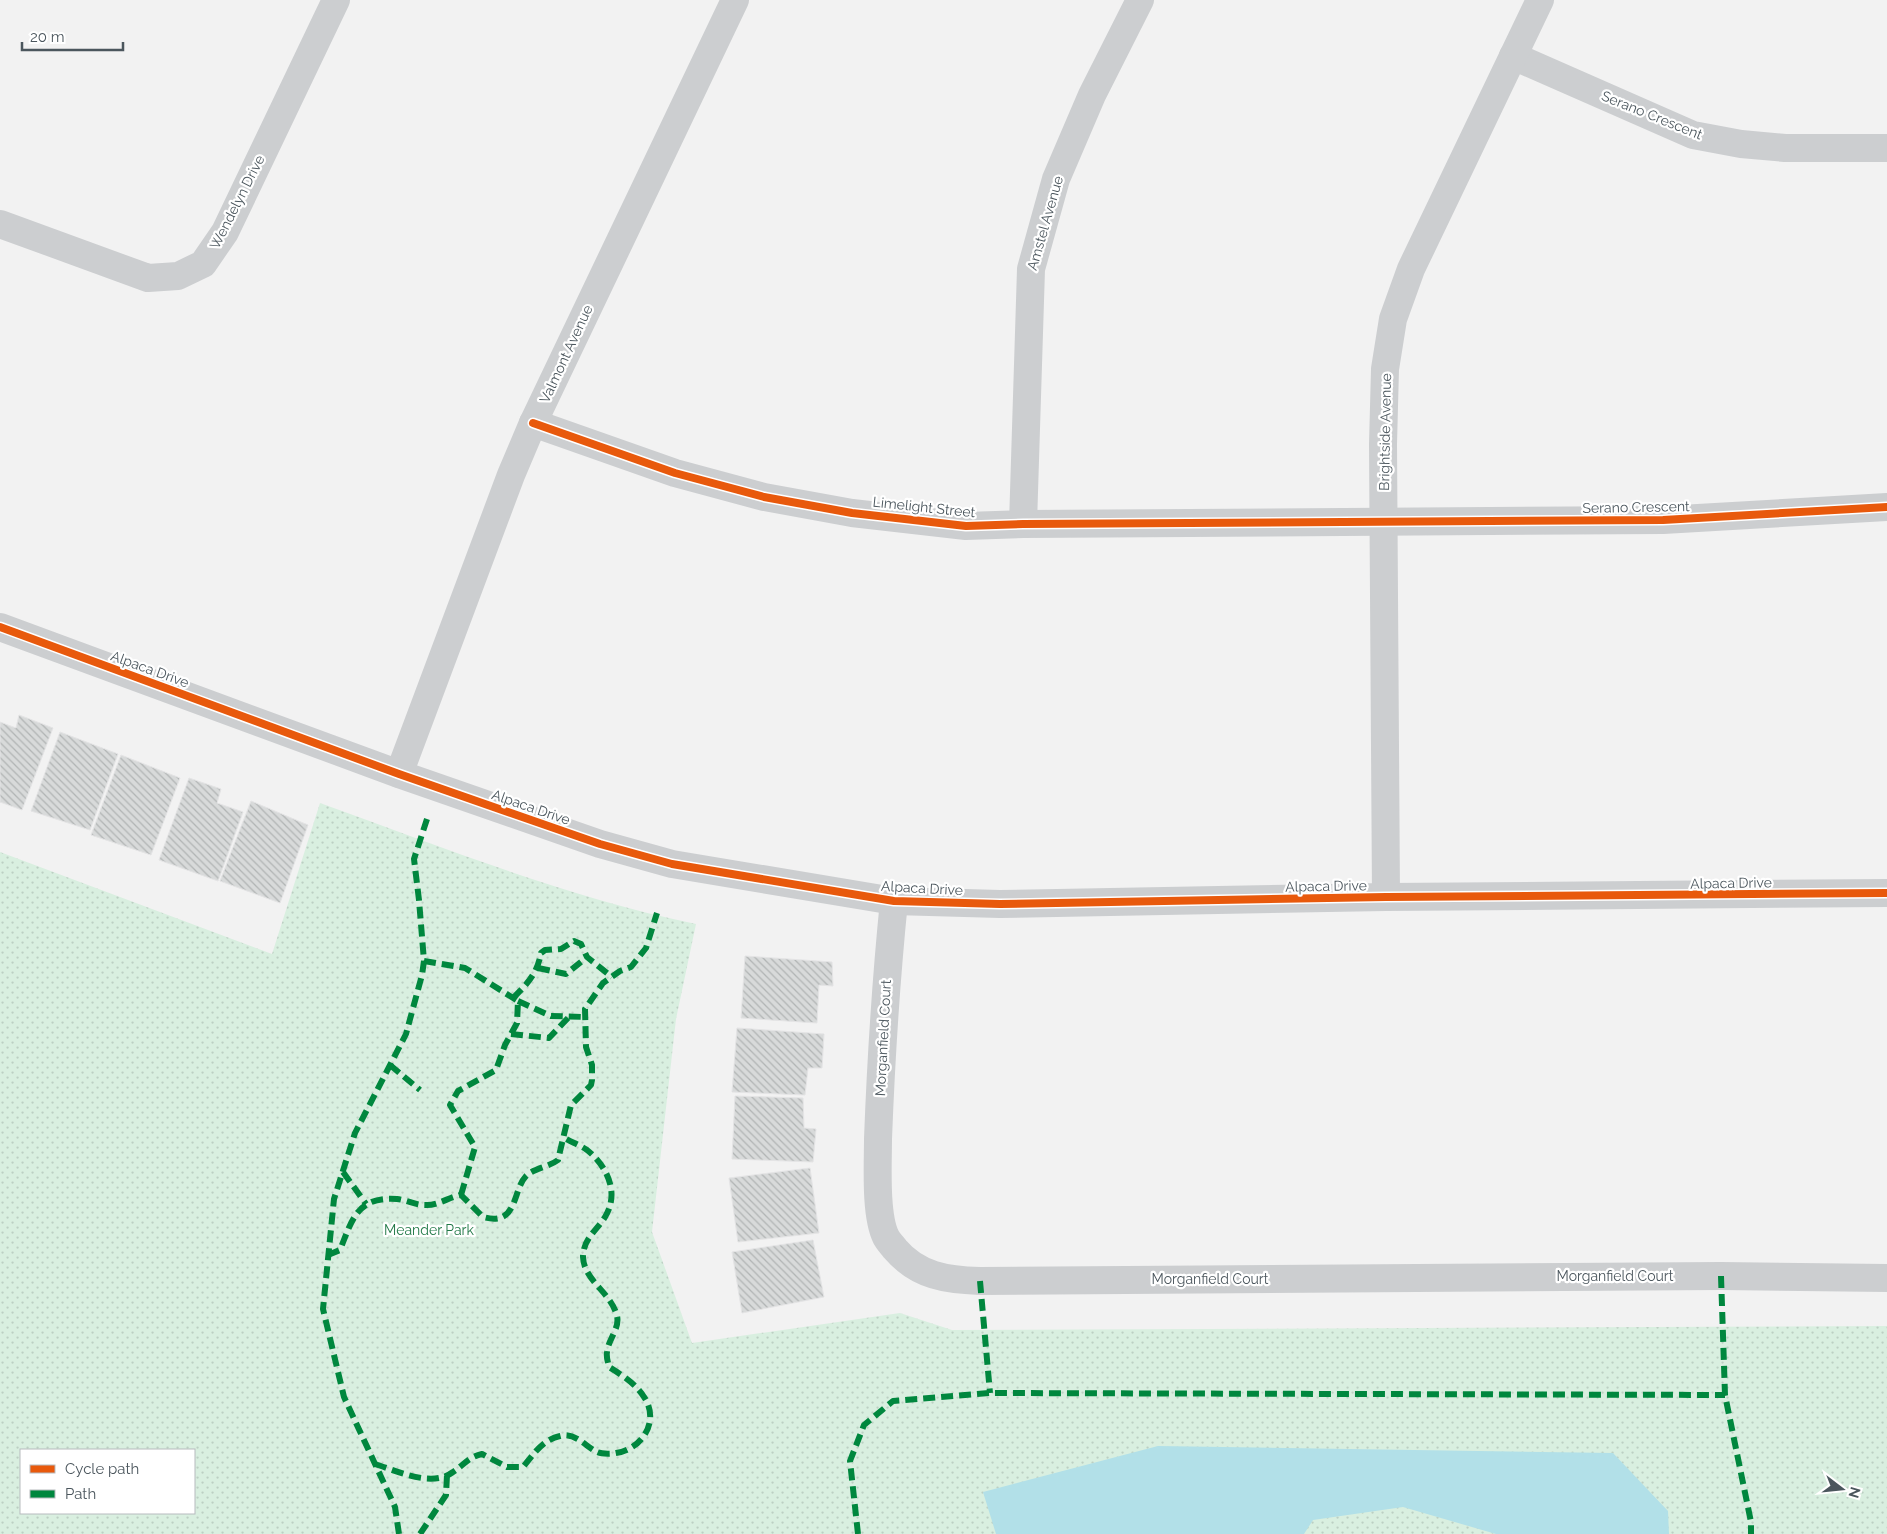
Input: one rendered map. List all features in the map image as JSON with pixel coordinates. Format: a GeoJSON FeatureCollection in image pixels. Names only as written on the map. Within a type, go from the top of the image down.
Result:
{"type":"FeatureCollection","features":[{"type":"Feature","properties":{"kind":"street","name":"Wendelyn Drive"},"geometry":{"type":"LineString","coordinates":[[0,224],[148,278],[178,276],[203,264],[225,232],[336,0]]}},
{"type":"Feature","properties":{"kind":"street","name":"Valmont Avenue"},"geometry":{"type":"LineString","coordinates":[[399,774],[511,476],[533,423],[735,0]]}},
{"type":"Feature","properties":{"kind":"street","name":"Amstel Avenue"},"geometry":{"type":"LineString","coordinates":[[1023,524],[1031,269],[1056,178],[1092,95],[1140,0]]}},
{"type":"Feature","properties":{"kind":"street","name":"Brightside Avenue"},"geometry":{"type":"LineString","coordinates":[[1386,898],[1385,369],[1393,320],[1411,269],[1540,0]]}},
{"type":"Feature","properties":{"kind":"street","name":"Serano Crescent"},"geometry":{"type":"LineString","coordinates":[[1513,56],[1693,135],[1741,144],[1785,148],[1887,148]]}},
{"type":"Feature","properties":{"kind":"street","name":"Limelight Street"},"geometry":{"type":"LineString","coordinates":[[533,423],[675,473],[764,497],[852,513],[966,526],[1385,522]]}},
{"type":"Feature","properties":{"kind":"street","name":"Serano Crescent"},"geometry":{"type":"LineString","coordinates":[[1385,522],[1663,520],[1887,507]]}},
{"type":"Feature","properties":{"kind":"street","name":"Alpaca Drive"},"geometry":{"type":"LineString","coordinates":[[0,627],[399,774],[600,844],[672,864],[894,901],[1000,904],[1887,893]]}},
{"type":"Feature","properties":{"kind":"street","name":"Morganfield Court"},"geometry":{"type":"LineString","coordinates":[[894,901],[888,958],[880,1096],[879,1210],[886,1237],[903,1258],[924,1273],[951,1280],[980,1281],[1721,1276],[1887,1278]]}},
{"type":"Feature","properties":{"kind":"green space","name":"Meander Park"},"geometry":{"type":"Polygon","coordinates":[[[320,803],[553,886],[648,913],[696,924],[676,1019],[652,1232],[692,1343],[900,1313],[952,1330],[1887,1326],[1887,1534],[0,1534],[0,852],[272,954],[320,803]]]}},
{"type":"Feature","properties":{"kind":"water"},"geometry":{"type":"Polygon","coordinates":[[[1158,1446],[1613,1453],[1668,1511],[1669,1534],[1496,1534],[1403,1507],[1313,1520],[1304,1534],[996,1534],[983,1492],[1158,1446]]]}},
{"type":"Feature","properties":{"kind":"building"},"geometry":{"type":"Polygon","coordinates":[[[19,715],[53,728],[22,810],[0,802],[0,722],[16,728],[19,715]]]}},
{"type":"Feature","properties":{"kind":"building"},"geometry":{"type":"Polygon","coordinates":[[[60,732],[118,754],[90,830],[31,811],[60,732]]]}},
{"type":"Feature","properties":{"kind":"building"},"geometry":{"type":"Polygon","coordinates":[[[121,755],[180,778],[151,855],[91,835],[121,755]]]}},
{"type":"Feature","properties":{"kind":"building"},"geometry":{"type":"Polygon","coordinates":[[[189,778],[221,789],[217,803],[243,812],[218,881],[159,860],[189,778]]]}},
{"type":"Feature","properties":{"kind":"building"},"geometry":{"type":"Polygon","coordinates":[[[251,801],[308,825],[280,903],[220,881],[251,801]]]}},
{"type":"Feature","properties":{"kind":"building"},"geometry":{"type":"Polygon","coordinates":[[[745,956],[832,962],[833,986],[819,985],[817,1023],[741,1018],[745,956]]]}},
{"type":"Feature","properties":{"kind":"building"},"geometry":{"type":"Polygon","coordinates":[[[737,1028],[824,1034],[822,1068],[808,1068],[805,1095],[732,1092],[737,1028]]]}},
{"type":"Feature","properties":{"kind":"building"},"geometry":{"type":"Polygon","coordinates":[[[735,1096],[803,1098],[804,1128],[816,1129],[813,1162],[732,1159],[735,1096]]]}},
{"type":"Feature","properties":{"kind":"building"},"geometry":{"type":"Polygon","coordinates":[[[810,1168],[819,1233],[738,1242],[729,1178],[810,1168]]]}},
{"type":"Feature","properties":{"kind":"building"},"geometry":{"type":"Polygon","coordinates":[[[813,1240],[824,1297],[742,1313],[732,1252],[813,1240]]]}},
{"type":"Feature","properties":{"kind":"marked path"},"geometry":{"type":"LineString","coordinates":[[399,1534],[395,1507],[344,1397],[323,1309],[334,1199],[355,1133],[406,1034],[422,975],[424,961],[414,859],[428,816]]}},
{"type":"Feature","properties":{"kind":"marked path"},"geometry":{"type":"LineString","coordinates":[[328,1255],[340,1250],[348,1229],[358,1212],[373,1201],[397,1199],[427,1205],[436,1204],[461,1195],[483,1217],[494,1219],[503,1217],[508,1212],[526,1176],[558,1160],[571,1105],[591,1085],[592,1065],[586,1047],[585,1009],[603,983],[620,971],[631,967],[646,948],[657,913]]}},
{"type":"Feature","properties":{"kind":"marked path"},"geometry":{"type":"LineString","coordinates":[[513,998],[531,978],[541,953],[545,950],[561,949],[574,941],[581,944],[587,957],[612,977]]}},
{"type":"Feature","properties":{"kind":"marked path"},"geometry":{"type":"LineString","coordinates":[[538,968],[566,974],[587,957]]}},
{"type":"Feature","properties":{"kind":"marked path"},"geometry":{"type":"LineString","coordinates":[[424,961],[465,968],[518,1001],[517,1023],[505,1045],[496,1070],[458,1091],[450,1105],[475,1147],[461,1195]]}},
{"type":"Feature","properties":{"kind":"marked path"},"geometry":{"type":"LineString","coordinates":[[518,1001],[551,1016],[585,1017]]}},
{"type":"Feature","properties":{"kind":"marked path"},"geometry":{"type":"LineString","coordinates":[[511,1034],[549,1038],[568,1018]]}},
{"type":"Feature","properties":{"kind":"marked path"},"geometry":{"type":"LineString","coordinates":[[390,1065],[420,1090]]}},
{"type":"Feature","properties":{"kind":"marked path"},"geometry":{"type":"LineString","coordinates":[[375,1464],[414,1477],[445,1477],[470,1459],[482,1454],[507,1467],[523,1467],[543,1444],[560,1436],[570,1436],[580,1440],[597,1452],[611,1454],[634,1446],[646,1432],[650,1415],[644,1397],[633,1384],[609,1367],[607,1352],[617,1325],[617,1316],[609,1300],[588,1273],[583,1257],[585,1245],[605,1217],[609,1208],[611,1199],[609,1180],[594,1156],[584,1148],[563,1137]]}},
{"type":"Feature","properties":{"kind":"marked path"},"geometry":{"type":"LineString","coordinates":[[343,1172],[366,1204]]}},
{"type":"Feature","properties":{"kind":"marked path"},"geometry":{"type":"LineString","coordinates":[[1721,1276],[1725,1395],[1751,1522],[1751,1534]]}},
{"type":"Feature","properties":{"kind":"marked path"},"geometry":{"type":"LineString","coordinates":[[980,1281],[990,1393]]}},
{"type":"Feature","properties":{"kind":"marked path"},"geometry":{"type":"LineString","coordinates":[[858,1534],[850,1461],[864,1425],[893,1401],[990,1393],[1725,1395]]}},
{"type":"Feature","properties":{"kind":"marked path"},"geometry":{"type":"LineString","coordinates":[[420,1534],[446,1495],[447,1475]]}},
{"type":"Feature","properties":{"kind":"cycle path"},"geometry":{"type":"LineString","coordinates":[[533,423],[675,473],[764,497],[852,513],[966,526],[1023,524],[1663,520],[1887,507]]}},
{"type":"Feature","properties":{"kind":"cycle path"},"geometry":{"type":"LineString","coordinates":[[0,627],[399,774],[600,844],[672,864],[894,901],[1000,904],[1386,897],[1887,893]]}}]}
